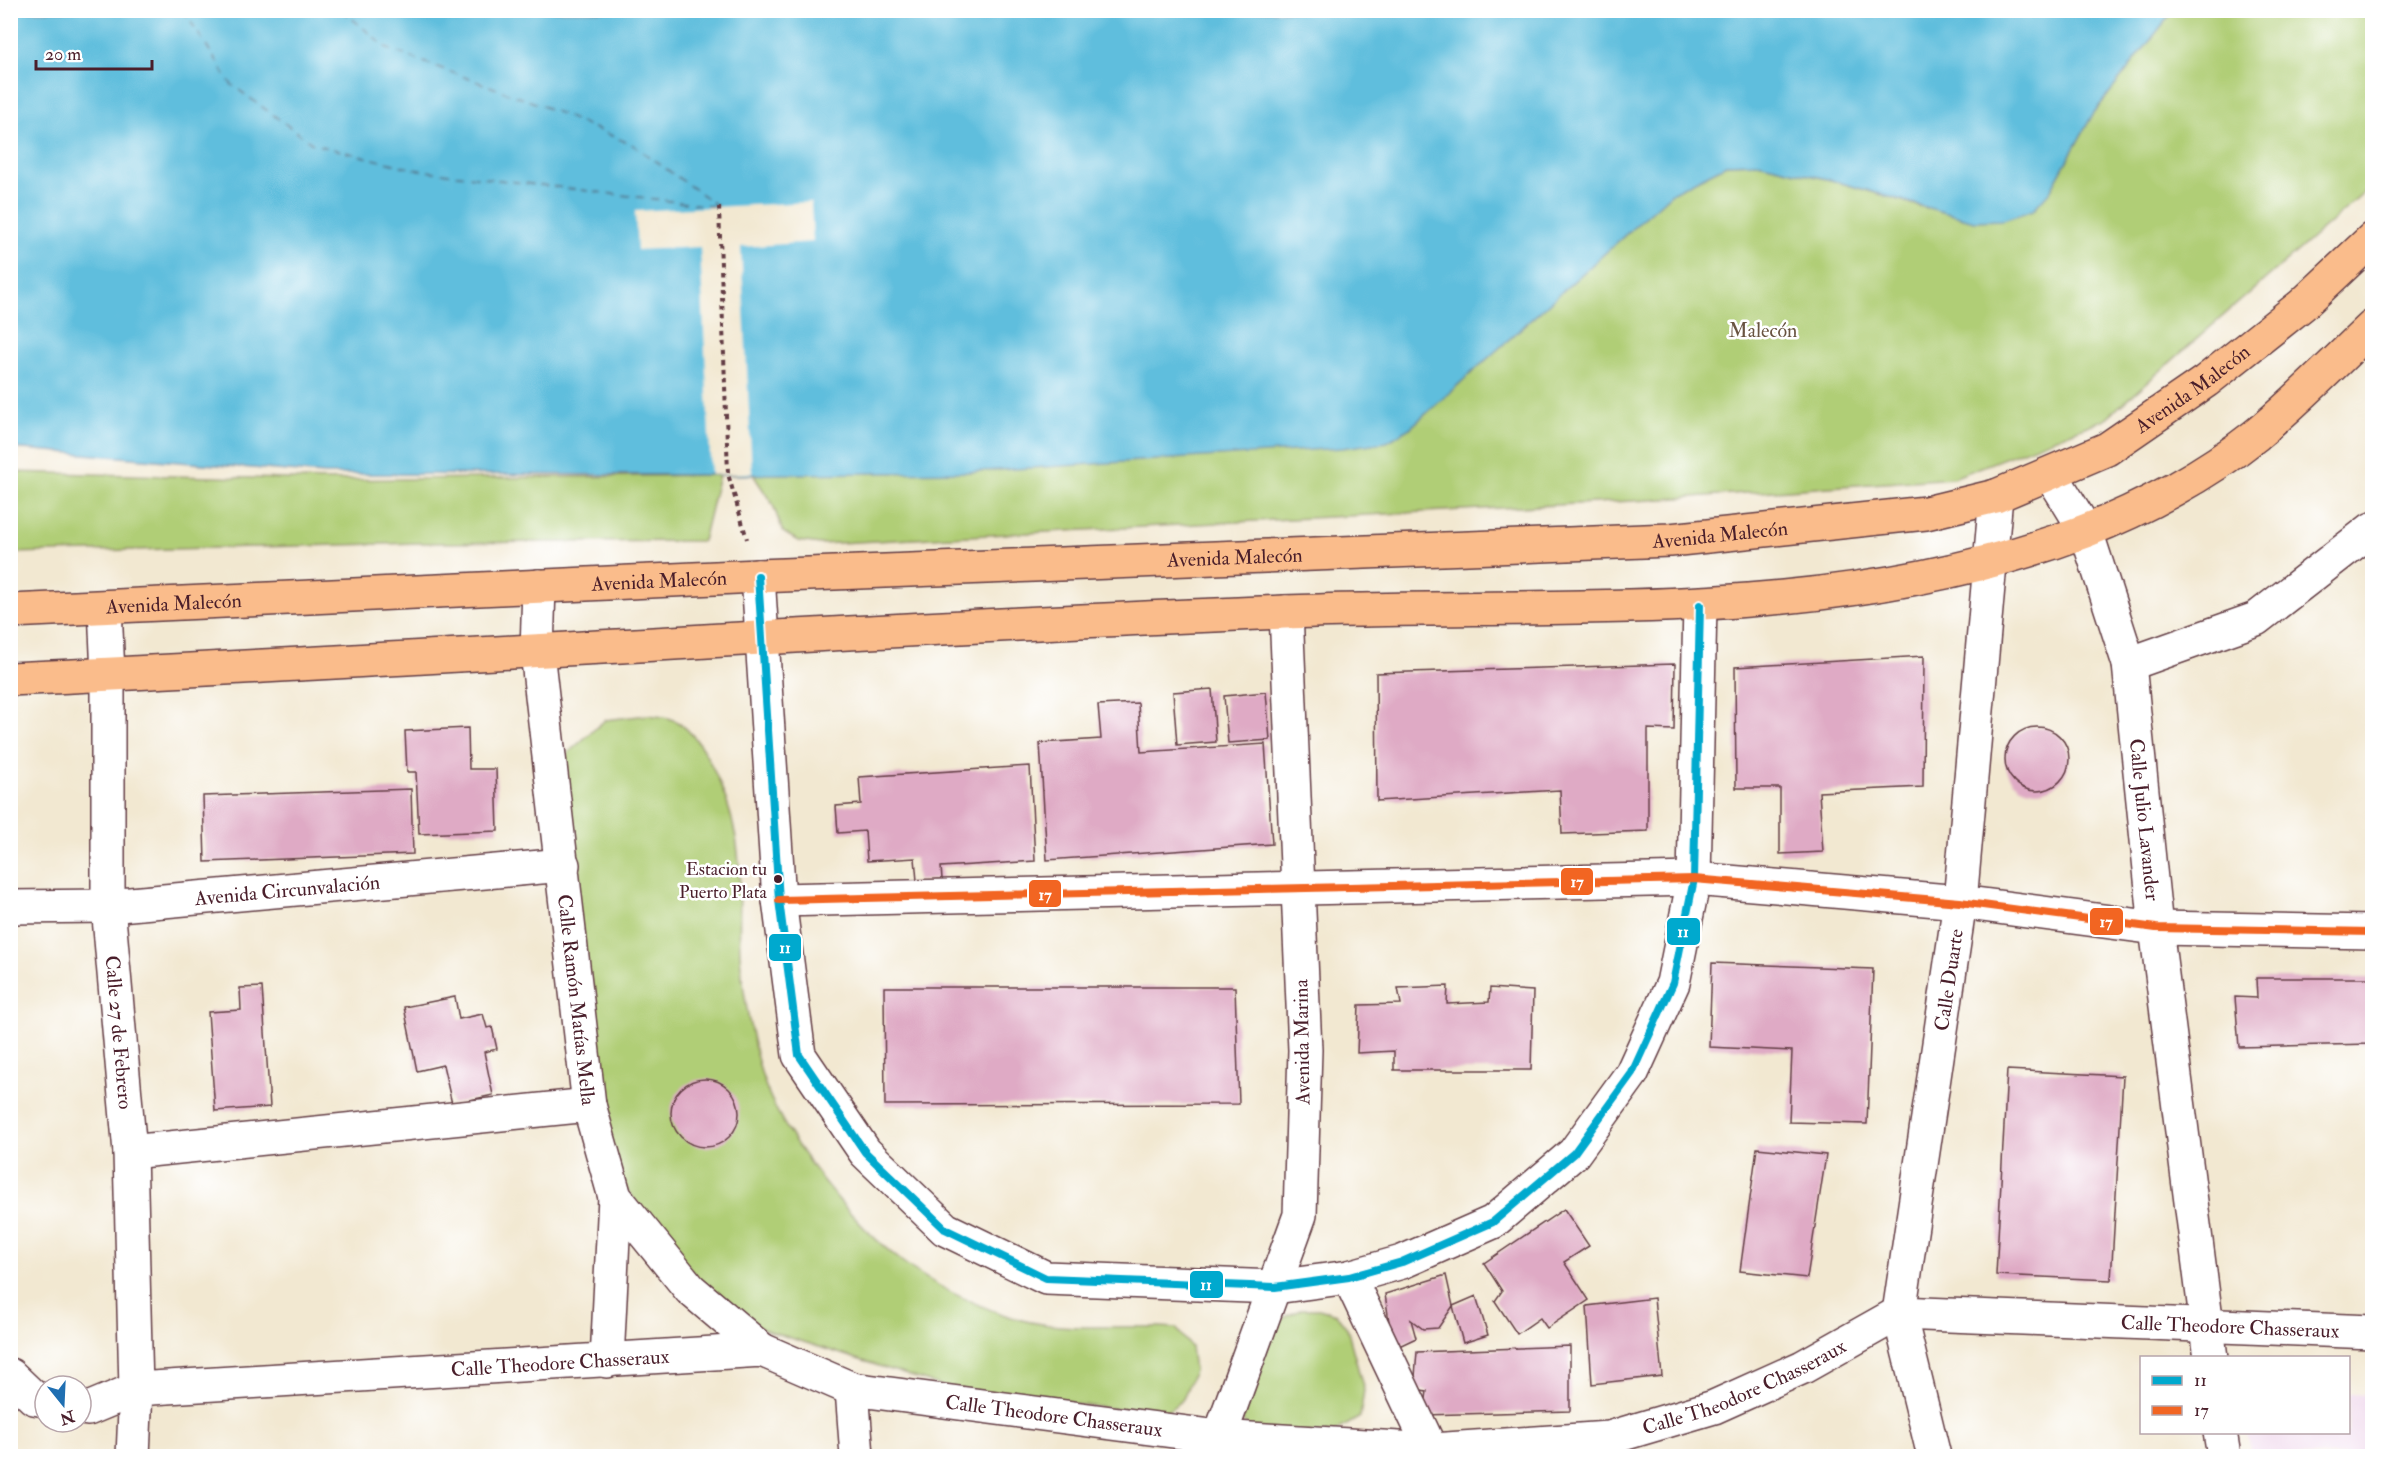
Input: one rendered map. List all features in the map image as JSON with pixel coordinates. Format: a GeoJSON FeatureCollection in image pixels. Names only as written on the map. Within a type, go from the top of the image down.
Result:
{"type":"FeatureCollection","features":[{"type":"Feature","properties":{"kind":"main road","name":"Avenida Malecón"},"geometry":{"type":"LineString","coordinates":[[10,611],[758,576],[1690,538],[1926,513],[1996,496],[2107,449],[2206,381],[2302,305],[2373,239]]}},
{"type":"Feature","properties":{"kind":"main road"},"geometry":{"type":"LineString","coordinates":[[10,679],[1286,612],[1700,605],[1856,591],[1992,560],[2086,531],[2169,492],[2254,437],[2373,327]]}},
{"type":"Feature","properties":{"kind":"street","name":"Calle Julio Lavander"},"geometry":{"type":"LineString","coordinates":[[2051,474],[2086,531],[2129,664],[2156,928],[2211,1356]]}},
{"type":"Feature","properties":{"kind":"street","name":"Calle Duarte"},"geometry":{"type":"LineString","coordinates":[[1934,1456],[1899,1313],[1960,902],[1996,496]]}},
{"type":"Feature","properties":{"kind":"street"},"geometry":{"type":"LineString","coordinates":[[2129,664],[2256,619],[2373,529]]}},
{"type":"Feature","properties":{"kind":"street"},"geometry":{"type":"LineString","coordinates":[[758,576],[760,639],[779,900],[798,1055],[866,1152],[945,1229],[1046,1278],[1275,1287],[1349,1277],[1401,1262],[1493,1222],[1574,1153],[1632,1073],[1673,983],[1694,879],[1700,605]]}},
{"type":"Feature","properties":{"kind":"street","name":"Calle Ramón Matías Mella"},"geometry":{"type":"LineString","coordinates":[[539,586],[537,652],[589,1106],[615,1197],[690,1289],[762,1350]]}},
{"type":"Feature","properties":{"kind":"street","name":"Calle 27 de Febrero"},"geometry":{"type":"LineString","coordinates":[[105,607],[108,675],[108,906],[130,1152],[136,1389],[133,1456]]}},
{"type":"Feature","properties":{"kind":"street","name":"Avenida Marina"},"geometry":{"type":"LineString","coordinates":[[1216,1447],[1300,1215],[1305,1050],[1286,612]]}},
{"type":"Feature","properties":{"kind":"street","name":"Avenida Circunvalación"},"geometry":{"type":"LineString","coordinates":[[10,907],[108,906],[563,865]]}},
{"type":"Feature","properties":{"kind":"street"},"geometry":{"type":"LineString","coordinates":[[779,900],[1694,879],[1960,902],[2156,928],[2373,932]]}},
{"type":"Feature","properties":{"kind":"street"},"geometry":{"type":"LineString","coordinates":[[130,1152],[589,1106]]}},
{"type":"Feature","properties":{"kind":"street"},"geometry":{"type":"LineString","coordinates":[[607,1361],[615,1197]]}},
{"type":"Feature","properties":{"kind":"street"},"geometry":{"type":"LineString","coordinates":[[1349,1277],[1433,1453]]}},
{"type":"Feature","properties":{"kind":"street","name":"Calle Theodore Chasseraux"},"geometry":{"type":"LineString","coordinates":[[93,1407],[136,1389],[762,1350],[852,1389],[1216,1447],[1433,1453],[1609,1438],[1714,1407],[1803,1367],[1899,1313],[2373,1332]]}},
{"type":"Feature","properties":{"kind":"street"},"geometry":{"type":"LineString","coordinates":[[10,1375],[33,1397]]}},
{"type":"Feature","properties":{"kind":"street"},"geometry":{"type":"LineString","coordinates":[[852,1389],[857,1456]]}},
{"type":"Feature","properties":{"kind":"street"},"geometry":{"type":"LineString","coordinates":[[2220,1434],[2224,1456]]}},
{"type":"Feature","properties":{"kind":"path"},"geometry":{"type":"LineString","coordinates":[[719,207],[728,474],[758,576]]}},
{"type":"Feature","properties":{"kind":"shaded area"},"geometry":{"type":"Polygon","coordinates":[[[2350,1394],[2372,1395],[2372,1456],[2251,1456],[2248,1434],[2350,1434],[2350,1394]]]}},
{"type":"Feature","properties":{"kind":"green space","name":"Malecón"},"geometry":{"type":"Polygon","coordinates":[[[2173,11],[2372,11],[2372,186],[2105,419],[1953,478],[1651,500],[820,544],[798,541],[783,532],[773,505],[752,473],[967,472],[1410,428],[1673,192],[1728,164],[1758,163],[1831,180],[1926,208],[2050,191],[2093,114],[2173,11]]]}},
{"type":"Feature","properties":{"kind":"green space"},"geometry":{"type":"Polygon","coordinates":[[[11,472],[328,480],[719,475],[703,541],[421,543],[11,553],[11,472]]]}},
{"type":"Feature","properties":{"kind":"green space"},"geometry":{"type":"Polygon","coordinates":[[[648,715],[668,718],[683,726],[704,752],[721,786],[732,819],[737,848],[740,878],[741,968],[757,1058],[766,1087],[777,1111],[813,1167],[841,1203],[902,1262],[975,1304],[1005,1315],[1047,1325],[1176,1328],[1191,1347],[1194,1371],[1183,1399],[1163,1415],[948,1388],[728,1318],[604,1161],[550,787],[569,752],[605,720],[648,715]]]}},
{"type":"Feature","properties":{"kind":"green space"},"geometry":{"type":"Polygon","coordinates":[[[1302,1309],[1319,1309],[1336,1314],[1347,1328],[1364,1390],[1360,1417],[1333,1433],[1254,1432],[1242,1421],[1274,1328],[1285,1317],[1302,1309]]]}},
{"type":"Feature","properties":{"kind":"water"},"geometry":{"type":"Polygon","coordinates":[[[10,11],[2173,11],[2093,114],[2050,191],[2033,210],[2003,220],[1974,221],[1831,180],[1758,163],[1728,164],[1673,192],[1410,428],[1387,442],[1342,448],[967,472],[711,475],[324,474],[11,448],[10,11]]]}},
{"type":"Feature","properties":{"kind":"pier"},"geometry":{"type":"Polygon","coordinates":[[[811,202],[813,242],[741,247],[752,473],[711,475],[700,247],[637,250],[635,211],[811,202]]]}},
{"type":"Feature","properties":{"kind":"building"},"geometry":{"type":"Polygon","coordinates":[[[1924,656],[1923,787],[1819,792],[1823,852],[1780,854],[1780,788],[1736,788],[1735,667],[1924,656]]]}},
{"type":"Feature","properties":{"kind":"building"},"geometry":{"type":"Polygon","coordinates":[[[1675,664],[1674,730],[1648,729],[1648,831],[1562,834],[1560,790],[1377,801],[1376,673],[1675,664]]]}},
{"type":"Feature","properties":{"kind":"building"},"geometry":{"type":"Polygon","coordinates":[[[1212,689],[1216,742],[1177,745],[1173,692],[1212,689]]]}},
{"type":"Feature","properties":{"kind":"building"},"geometry":{"type":"Polygon","coordinates":[[[1266,692],[1270,740],[1228,743],[1224,696],[1266,692]]]}},
{"type":"Feature","properties":{"kind":"building"},"geometry":{"type":"Polygon","coordinates":[[[1138,703],[1141,752],[1265,744],[1272,844],[1047,860],[1040,743],[1101,739],[1098,705],[1138,703]]]}},
{"type":"Feature","properties":{"kind":"building"},"geometry":{"type":"Polygon","coordinates":[[[2031,727],[2043,727],[2060,736],[2067,747],[2069,759],[2067,771],[2060,782],[2043,791],[2031,791],[2019,786],[2010,777],[2005,765],[2005,753],[2010,741],[2019,732],[2031,727]]]}},
{"type":"Feature","properties":{"kind":"building"},"geometry":{"type":"Polygon","coordinates":[[[468,728],[469,769],[496,769],[498,831],[419,834],[416,772],[407,772],[405,731],[468,728]]]}},
{"type":"Feature","properties":{"kind":"building"},"geometry":{"type":"Polygon","coordinates":[[[1030,766],[1035,861],[941,867],[942,879],[917,881],[915,858],[867,861],[865,831],[838,833],[836,806],[861,804],[859,777],[1030,766]]]}},
{"type":"Feature","properties":{"kind":"building"},"geometry":{"type":"Polygon","coordinates":[[[411,789],[413,854],[205,862],[203,796],[411,789]]]}},
{"type":"Feature","properties":{"kind":"building"},"geometry":{"type":"Polygon","coordinates":[[[1712,963],[1873,969],[1867,1124],[1789,1122],[1792,1051],[1709,1047],[1712,963]]]}},
{"type":"Feature","properties":{"kind":"building"},"geometry":{"type":"Polygon","coordinates":[[[2256,978],[2372,978],[2372,1044],[2239,1047],[2235,997],[2257,998],[2256,978]]]}},
{"type":"Feature","properties":{"kind":"building"},"geometry":{"type":"Polygon","coordinates":[[[1448,986],[1447,1004],[1489,1002],[1490,988],[1533,991],[1531,1070],[1394,1070],[1394,1051],[1357,1053],[1359,1005],[1401,1004],[1398,988],[1448,986]]]}},
{"type":"Feature","properties":{"kind":"building"},"geometry":{"type":"Polygon","coordinates":[[[262,987],[270,1107],[215,1111],[208,1012],[241,1010],[240,988],[262,987]]]}},
{"type":"Feature","properties":{"kind":"building"},"geometry":{"type":"Polygon","coordinates":[[[884,987],[1235,987],[1239,1104],[885,1105],[884,987]]]}},
{"type":"Feature","properties":{"kind":"building"},"geometry":{"type":"Polygon","coordinates":[[[455,997],[459,1019],[483,1014],[487,1028],[492,1027],[497,1049],[484,1052],[493,1095],[452,1104],[443,1065],[417,1071],[404,1007],[455,997]]]}},
{"type":"Feature","properties":{"kind":"building"},"geometry":{"type":"Polygon","coordinates":[[[2007,1070],[2123,1076],[2111,1280],[1996,1275],[2007,1070]]]}},
{"type":"Feature","properties":{"kind":"building"},"geometry":{"type":"Polygon","coordinates":[[[705,1079],[718,1082],[729,1089],[736,1100],[739,1113],[736,1126],[729,1137],[718,1144],[705,1147],[692,1144],[681,1137],[674,1126],[671,1113],[674,1100],[681,1089],[692,1082],[705,1079]]]}},
{"type":"Feature","properties":{"kind":"building"},"geometry":{"type":"Polygon","coordinates":[[[1757,1148],[1826,1155],[1807,1278],[1740,1271],[1757,1148]]]}},
{"type":"Feature","properties":{"kind":"building"},"geometry":{"type":"Polygon","coordinates":[[[1564,1209],[1589,1246],[1564,1262],[1589,1300],[1547,1328],[1540,1318],[1517,1334],[1495,1301],[1502,1291],[1484,1263],[1564,1209]]]}},
{"type":"Feature","properties":{"kind":"building"},"geometry":{"type":"Polygon","coordinates":[[[1446,1275],[1453,1306],[1438,1328],[1423,1329],[1411,1320],[1416,1338],[1393,1349],[1385,1294],[1446,1275]]]}},
{"type":"Feature","properties":{"kind":"building"},"geometry":{"type":"Polygon","coordinates":[[[1476,1296],[1488,1335],[1463,1343],[1453,1306],[1476,1296]]]}},
{"type":"Feature","properties":{"kind":"building"},"geometry":{"type":"Polygon","coordinates":[[[1654,1298],[1662,1376],[1592,1384],[1587,1306],[1654,1298]]]}},
{"type":"Feature","properties":{"kind":"building"},"geometry":{"type":"Polygon","coordinates":[[[1570,1346],[1570,1411],[1424,1415],[1427,1391],[1414,1389],[1417,1352],[1570,1346]]]}},
{"type":"Feature","properties":{"kind":"ferry route"},"geometry":{"type":"LineString","coordinates":[[183,10],[232,85],[313,144],[418,170],[719,207]]}},
{"type":"Feature","properties":{"kind":"ferry route"},"geometry":{"type":"LineString","coordinates":[[342,10],[388,49],[538,104],[633,145],[719,207]]}},
{"type":"Feature","properties":{"kind":"transit line","name":"11"},"geometry":{"type":"LineString","coordinates":[[758,576],[779,900],[799,1055],[865,1152],[945,1229],[1046,1278],[1275,1287],[1349,1277],[1402,1262],[1493,1222],[1574,1153],[1632,1073],[1673,983],[1694,879],[1700,605]]}},
{"type":"Feature","properties":{"kind":"transit line","name":"17"},"geometry":{"type":"LineString","coordinates":[[779,900],[1694,879],[1960,902],[2156,928],[2372,932]]}},
{"type":"Feature","properties":{"kind":"place","name":"Estacion tu Puerto Plata"},"geometry":{"type":"Point","coordinates":[778,879]}}]}
